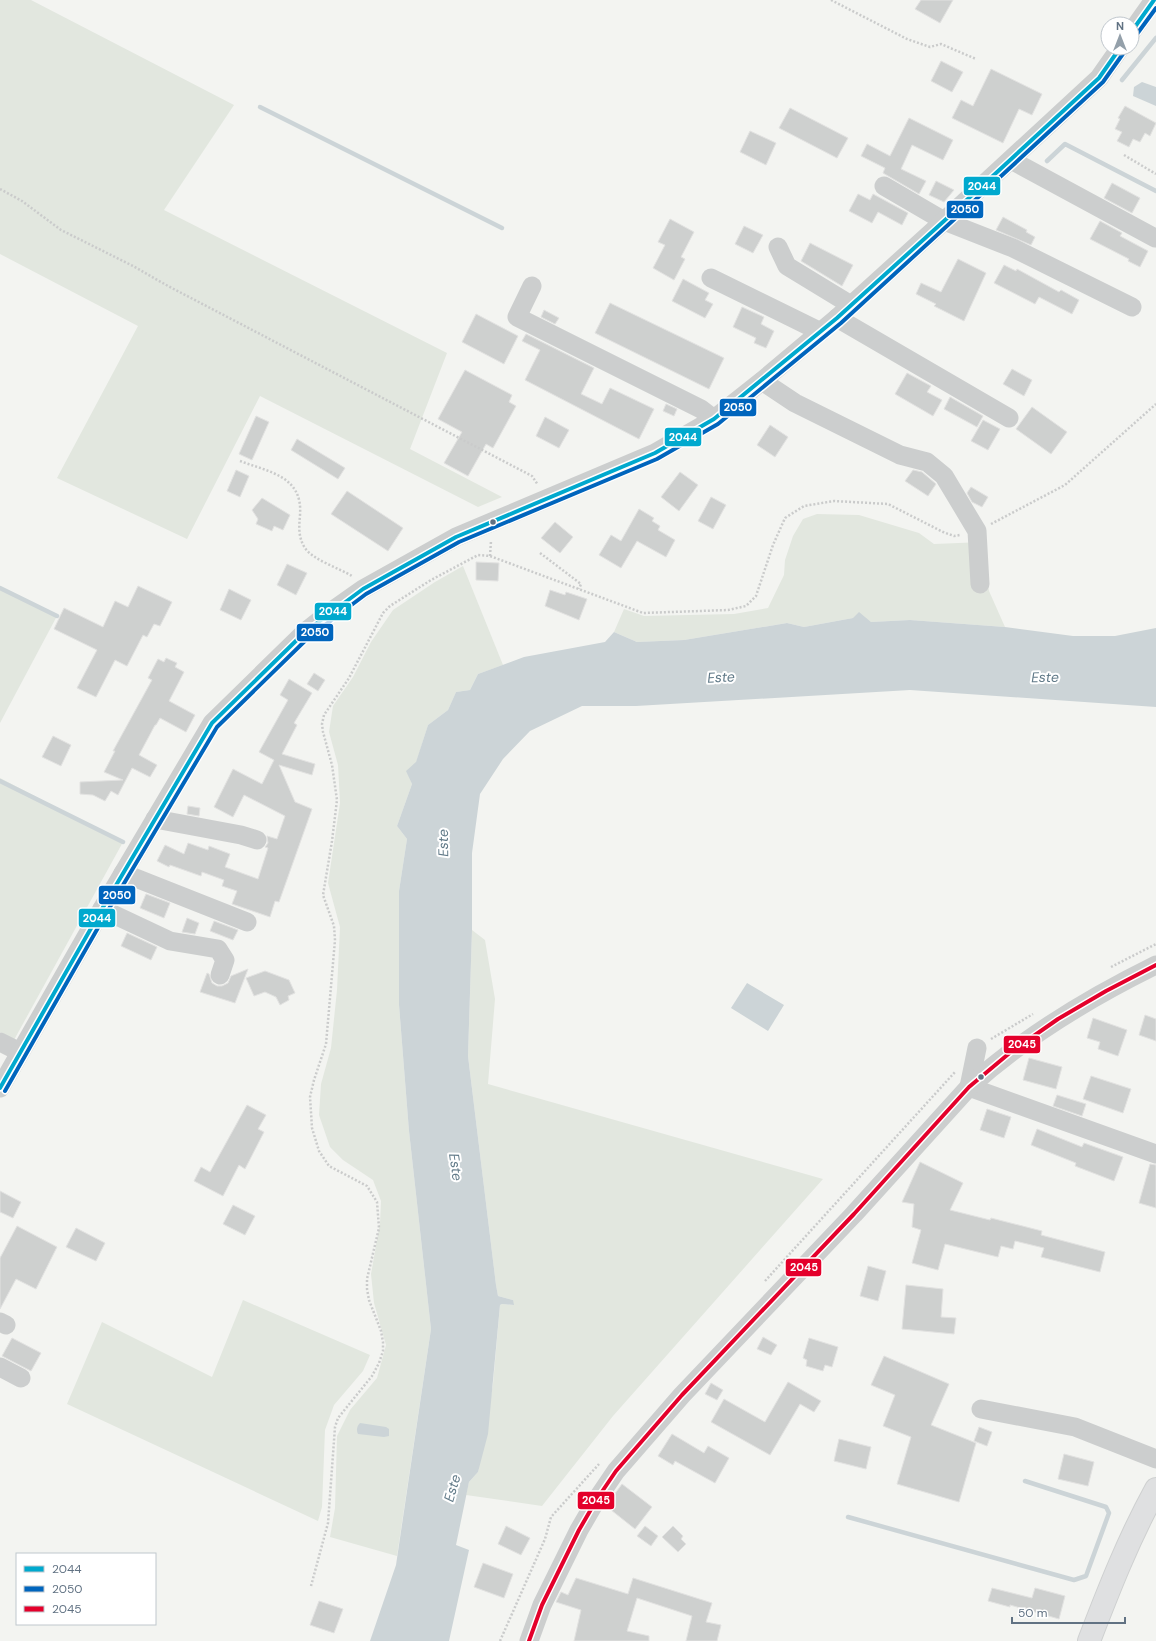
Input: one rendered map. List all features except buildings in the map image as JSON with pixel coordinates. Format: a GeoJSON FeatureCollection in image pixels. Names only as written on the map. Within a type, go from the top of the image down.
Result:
{"type":"FeatureCollection","features":[{"type":"Feature","properties":{"kind":"main road"},"geometry":{"type":"LineString","coordinates":[[1089,1641],[1137,1523],[1156,1489]]}},
{"type":"Feature","properties":{"kind":"street"},"geometry":{"type":"LineString","coordinates":[[1140,20],[1154,0]]}},
{"type":"Feature","properties":{"kind":"street"},"geometry":{"type":"LineString","coordinates":[[0,1088],[102,908],[212,724],[305,632],[363,589],[456,537],[655,453],[714,419],[762,381],[852,305],[1099,78],[1114,56]]}},
{"type":"Feature","properties":{"kind":"street"},"geometry":{"type":"LineString","coordinates":[[1010,160],[1154,238]]}},
{"type":"Feature","properties":{"kind":"street"},"geometry":{"type":"LineString","coordinates":[[884,186],[944,221],[1013,248],[1132,307]]}},
{"type":"Feature","properties":{"kind":"street"},"geometry":{"type":"LineString","coordinates":[[778,247],[786,266],[852,305]]}},
{"type":"Feature","properties":{"kind":"street"},"geometry":{"type":"LineString","coordinates":[[712,278],[821,332]]}},
{"type":"Feature","properties":{"kind":"street"},"geometry":{"type":"LineString","coordinates":[[532,286],[517,317],[701,409],[714,419]]}},
{"type":"Feature","properties":{"kind":"street"},"geometry":{"type":"LineString","coordinates":[[837,318],[1009,418]]}},
{"type":"Feature","properties":{"kind":"street"},"geometry":{"type":"LineString","coordinates":[[762,381],[795,403],[900,455],[926,462],[944,476],[977,531],[980,584]]}},
{"type":"Feature","properties":{"kind":"street"},"geometry":{"type":"LineString","coordinates":[[155,819],[241,835],[257,840]]}},
{"type":"Feature","properties":{"kind":"street"},"geometry":{"type":"LineString","coordinates":[[123,873],[247,922]]}},
{"type":"Feature","properties":{"kind":"street"},"geometry":{"type":"LineString","coordinates":[[102,908],[170,941],[218,949],[225,960],[220,975]]}},
{"type":"Feature","properties":{"kind":"street"},"geometry":{"type":"LineString","coordinates":[[529,1641],[542,1606],[579,1530],[597,1499],[616,1471],[682,1395],[849,1220],[970,1087],[990,1068],[1033,1035],[1057,1019],[1122,982],[1156,965]]}},
{"type":"Feature","properties":{"kind":"street"},"geometry":{"type":"LineString","coordinates":[[0,1042],[20,1052]]}},
{"type":"Feature","properties":{"kind":"street"},"geometry":{"type":"LineString","coordinates":[[970,1087],[976,1048]]}},
{"type":"Feature","properties":{"kind":"street"},"geometry":{"type":"LineString","coordinates":[[970,1087],[1156,1154]]}},
{"type":"Feature","properties":{"kind":"street"},"geometry":{"type":"LineString","coordinates":[[0,1367],[21,1378]]}},
{"type":"Feature","properties":{"kind":"street"},"geometry":{"type":"LineString","coordinates":[[981,1409],[1075,1427],[1156,1459]]}},
{"type":"Feature","properties":{"kind":"path"},"geometry":{"type":"LineString","coordinates":[[830,0],[906,39],[930,47],[941,44],[976,59]]}},
{"type":"Feature","properties":{"kind":"path"},"geometry":{"type":"LineString","coordinates":[[1124,155],[1156,174]]}},
{"type":"Feature","properties":{"kind":"path"},"geometry":{"type":"LineString","coordinates":[[0,189],[22,201],[61,230],[133,266],[176,290],[532,476],[547,499]]}},
{"type":"Feature","properties":{"kind":"path"},"geometry":{"type":"LineString","coordinates":[[311,1586],[328,1523],[335,1427],[338,1418],[372,1376],[379,1363],[383,1350],[381,1331],[369,1300],[367,1284],[368,1273],[379,1228],[377,1202],[367,1186],[329,1166],[324,1159],[315,1140],[310,1097],[326,1044],[335,940],[334,926],[323,894],[337,800],[332,765],[322,724],[324,715],[349,678],[383,613],[390,606],[431,580],[478,555],[490,556],[643,613],[728,610],[746,606],[756,596],[773,545],[785,518],[804,506],[834,501],[888,504],[954,536],[977,531],[1065,485],[1156,404]]}},
{"type":"Feature","properties":{"kind":"path"},"geometry":{"type":"LineString","coordinates":[[240,461],[285,478],[297,492],[300,510],[299,533],[305,548],[315,556],[352,576],[363,589]]}},
{"type":"Feature","properties":{"kind":"path"},"geometry":{"type":"LineString","coordinates":[[540,553],[581,584],[579,590]]}},
{"type":"Feature","properties":{"kind":"path"},"geometry":{"type":"LineString","coordinates":[[500,1641],[545,1539],[551,1517]]}},
{"type":"Feature","properties":{"kind":"shaded area"},"geometry":{"type":"Polygon","coordinates":[[[0,0],[31,0],[234,105],[164,210],[447,353],[410,449],[502,497],[478,507],[260,396],[187,539],[57,478],[138,326],[0,254],[0,0]]]}},
{"type":"Feature","properties":{"kind":"shaded area"},"geometry":{"type":"Polygon","coordinates":[[[817,514],[859,515],[919,533],[934,544],[983,542],[989,591],[1005,627],[910,620],[871,622],[853,618],[804,627],[787,623],[684,640],[637,642],[614,632],[624,609],[644,616],[734,614],[768,608],[784,575],[785,560],[793,536],[803,519],[817,514]]]}},
{"type":"Feature","properties":{"kind":"shaded area"},"geometry":{"type":"Polygon","coordinates":[[[463,566],[503,665],[478,674],[470,690],[456,692],[448,710],[428,725],[416,763],[407,771],[412,784],[397,826],[407,839],[399,891],[399,1005],[409,1131],[431,1329],[397,1556],[330,1537],[335,1508],[337,1436],[350,1410],[377,1378],[386,1345],[374,1303],[371,1274],[380,1223],[381,1201],[373,1180],[343,1160],[330,1147],[319,1115],[321,1084],[331,1048],[337,990],[340,927],[328,883],[340,803],[338,765],[329,732],[333,706],[353,677],[371,642],[393,610],[435,582],[463,566]]]}},
{"type":"Feature","properties":{"kind":"shaded area"},"geometry":{"type":"Polygon","coordinates":[[[0,588],[57,616],[0,723],[0,588]]]}},
{"type":"Feature","properties":{"kind":"shaded area"},"geometry":{"type":"Polygon","coordinates":[[[0,778],[123,842],[14,1040],[0,1032],[0,778]]]}},
{"type":"Feature","properties":{"kind":"shaded area"},"geometry":{"type":"Polygon","coordinates":[[[472,930],[485,940],[495,999],[488,1084],[823,1179],[613,1416],[542,1506],[466,1495],[469,1482],[478,1472],[493,1384],[500,1305],[513,1305],[513,1300],[498,1296],[496,1285],[468,1056],[472,930]]]}},
{"type":"Feature","properties":{"kind":"shaded area"},"geometry":{"type":"Polygon","coordinates":[[[243,1300],[370,1355],[363,1371],[334,1405],[325,1430],[322,1507],[318,1521],[67,1404],[102,1322],[212,1377],[243,1300]]]}},
{"type":"Feature","properties":{"kind":"water"},"geometry":{"type":"Polygon","coordinates":[[[1142,82],[1156,87],[1156,106],[1133,96],[1134,87],[1142,82]]]}},
{"type":"Feature","properties":{"kind":"water","name":"Este"},"geometry":{"type":"Polygon","coordinates":[[[859,612],[871,622],[910,620],[1005,627],[1073,636],[1115,636],[1156,628],[1156,707],[910,690],[636,706],[582,706],[530,731],[503,759],[480,794],[472,853],[472,930],[468,1056],[498,1296],[513,1300],[514,1305],[500,1305],[488,1434],[478,1472],[469,1482],[456,1545],[469,1550],[449,1641],[370,1641],[396,1565],[431,1329],[409,1131],[399,1005],[399,891],[407,839],[397,826],[412,784],[406,771],[416,762],[428,725],[448,710],[456,692],[470,690],[478,674],[524,657],[605,642],[614,632],[637,642],[684,640],[787,623],[804,627],[853,618],[859,612]]]}},
{"type":"Feature","properties":{"kind":"water"},"geometry":{"type":"Polygon","coordinates":[[[747,983],[784,1005],[768,1031],[731,1008],[747,983]]]}},
{"type":"Feature","properties":{"kind":"water"},"geometry":{"type":"Polygon","coordinates":[[[360,1423],[386,1427],[389,1429],[389,1436],[384,1437],[358,1434],[357,1428],[360,1423]]]}},
{"type":"Feature","properties":{"kind":"waterway"},"geometry":{"type":"LineString","coordinates":[[1122,80],[1156,38]]}},
{"type":"Feature","properties":{"kind":"waterway"},"geometry":{"type":"LineString","coordinates":[[260,107],[502,228]]}},
{"type":"Feature","properties":{"kind":"waterway"},"geometry":{"type":"LineString","coordinates":[[1047,161],[1065,144],[1156,191]]}},
{"type":"Feature","properties":{"kind":"waterway"},"geometry":{"type":"LineString","coordinates":[[0,588],[57,616]]}},
{"type":"Feature","properties":{"kind":"waterway"},"geometry":{"type":"LineString","coordinates":[[0,781],[123,842]]}},
{"type":"Feature","properties":{"kind":"waterway"},"geometry":{"type":"LineString","coordinates":[[848,1517],[1074,1580],[1086,1576],[1109,1513],[1106,1507],[1025,1481]]}},
{"type":"Feature","properties":{"kind":"transit line","name":"2044"},"geometry":{"type":"LineString","coordinates":[[1140,20],[1154,0]]}},
{"type":"Feature","properties":{"kind":"transit line","name":"2050"},"geometry":{"type":"LineString","coordinates":[[1140,30],[1156,8]]}},
{"type":"Feature","properties":{"kind":"transit line","name":"2044"},"geometry":{"type":"LineString","coordinates":[[0,1088],[102,909],[212,723],[305,632],[363,589],[456,537],[655,453],[714,419],[837,318],[944,221],[1099,78],[1114,56]]}},
{"type":"Feature","properties":{"kind":"transit line","name":"2050"},"geometry":{"type":"LineString","coordinates":[[5,1091],[107,912],[217,727],[309,637],[366,594],[459,542],[657,459],[718,424],[841,323],[1103,82],[1121,56]]}},
{"type":"Feature","properties":{"kind":"transit line","name":"2045"},"geometry":{"type":"LineString","coordinates":[[529,1641],[542,1605],[579,1530],[597,1499],[616,1471],[682,1395],[854,1214],[969,1087],[1012,1051],[1058,1019],[1106,991],[1156,965]]}}]}
